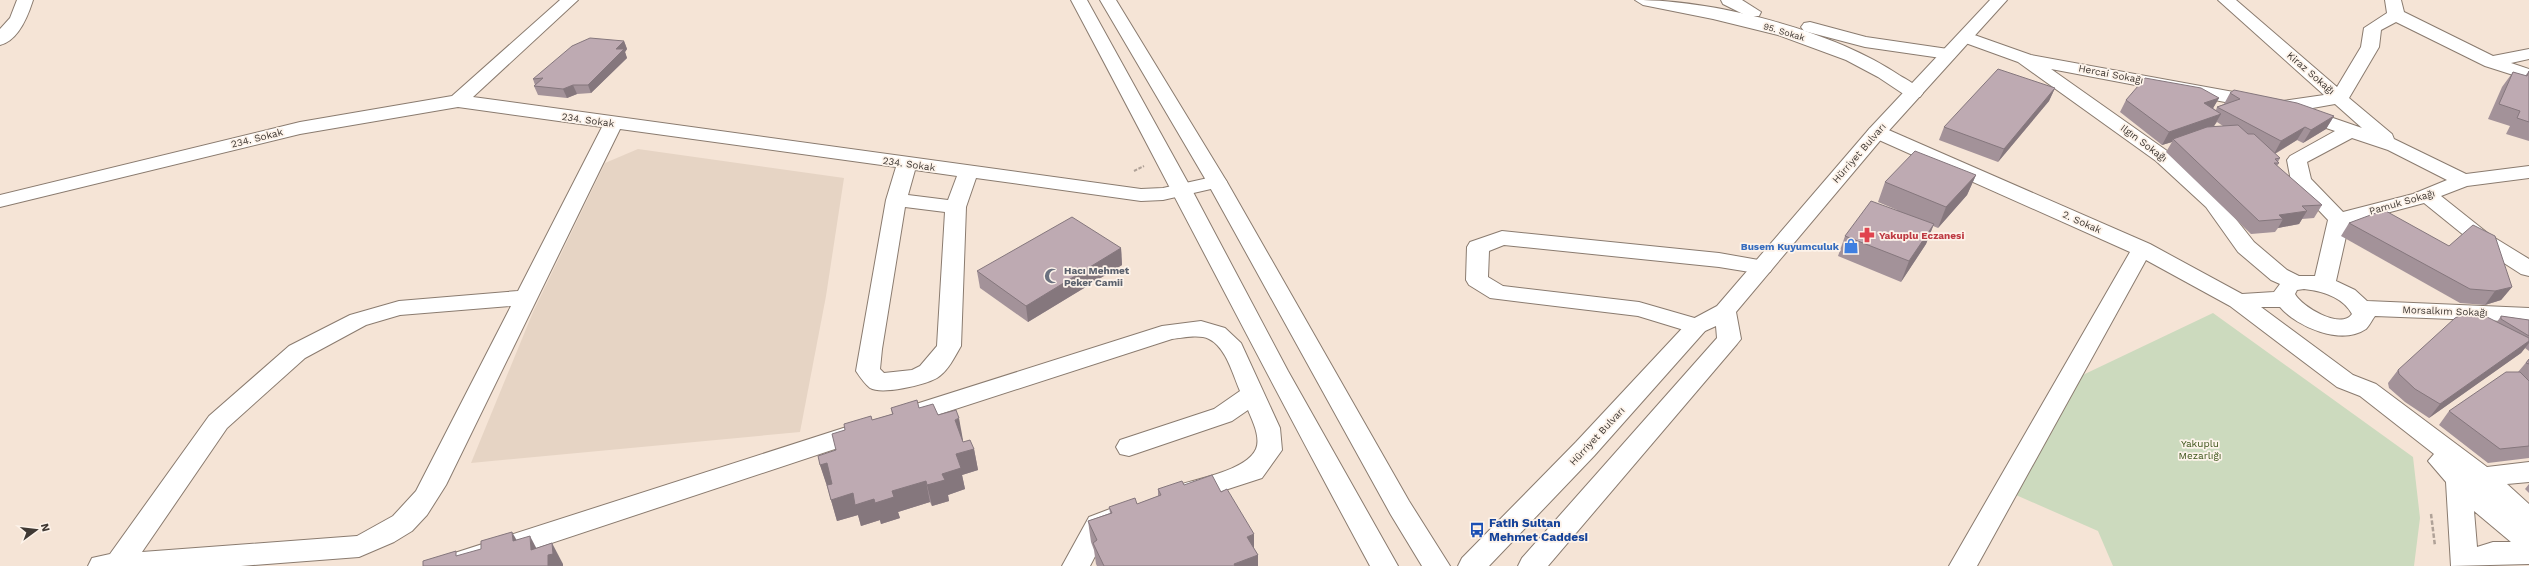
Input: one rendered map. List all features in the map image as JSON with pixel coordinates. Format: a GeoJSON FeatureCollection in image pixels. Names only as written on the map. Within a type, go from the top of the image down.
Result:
{"type":"FeatureCollection","features":[{"type":"Feature","properties":{"kind":"street"},"geometry":{"type":"LineString","coordinates":[[0,40],[18,19],[25,0]]}},
{"type":"Feature","properties":{"kind":"street"},"geometry":{"type":"LineString","coordinates":[[458,101],[570,0]]}},
{"type":"Feature","properties":{"kind":"street"},"geometry":{"type":"LineString","coordinates":[[1079,0],[1182,190],[1276,371],[1384,566]]}},
{"type":"Feature","properties":{"kind":"street"},"geometry":{"type":"LineString","coordinates":[[1108,0],[1217,182],[1400,508],[1436,566]]}},
{"type":"Feature","properties":{"kind":"street","name":"95. Sokak"},"geometry":{"type":"LineString","coordinates":[[1643,0],[1753,12],[1866,42],[1948,54]]}},
{"type":"Feature","properties":{"kind":"street"},"geometry":{"type":"LineString","coordinates":[[1690,0],[1709,7]]}},
{"type":"Feature","properties":{"kind":"street"},"geometry":{"type":"LineString","coordinates":[[1729,0],[1753,12]]}},
{"type":"Feature","properties":{"kind":"street","name":"Hürriyet Bulvarı"},"geometry":{"type":"LineString","coordinates":[[1472,566],[1585,449],[1697,326],[1724,312],[1877,132],[1999,0]]}},
{"type":"Feature","properties":{"kind":"street","name":"Kiraz Sokağı"},"geometry":{"type":"LineString","coordinates":[[2226,0],[2395,146]]}},
{"type":"Feature","properties":{"kind":"street","name":"95. Sokak"},"geometry":{"type":"LineString","coordinates":[[1709,7],[1860,59],[1892,76],[1914,93]]}},
{"type":"Feature","properties":{"kind":"street"},"geometry":{"type":"LineString","coordinates":[[2340,98],[2370,48],[2373,28],[2394,7],[2491,62],[2529,75]]}},
{"type":"Feature","properties":{"kind":"street","name":"Ilgın Sokağı"},"geometry":{"type":"LineString","coordinates":[[1966,37],[2024,58],[2163,157],[2213,203],[2246,247],[2279,275],[2291,291]]}},
{"type":"Feature","properties":{"kind":"street"},"geometry":{"type":"LineString","coordinates":[[2491,62],[2529,54]]}},
{"type":"Feature","properties":{"kind":"street","name":"Hercai Sokağı"},"geometry":{"type":"LineString","coordinates":[[2024,58],[2283,107],[2340,98]]}},
{"type":"Feature","properties":{"kind":"street","name":"234. Sokak"},"geometry":{"type":"LineString","coordinates":[[0,201],[300,128],[458,101],[613,124],[1141,195],[1182,190],[1217,182]]}},
{"type":"Feature","properties":{"kind":"street"},"geometry":{"type":"LineString","coordinates":[[2283,107],[2395,146],[2463,180]]}},
{"type":"Feature","properties":{"kind":"street"},"geometry":{"type":"LineString","coordinates":[[110,565],[359,546],[393,532],[418,510],[433,485],[613,124]]}},
{"type":"Feature","properties":{"kind":"street"},"geometry":{"type":"LineString","coordinates":[[2324,285],[2339,219],[2302,181],[2297,160],[2352,130]]}},
{"type":"Feature","properties":{"kind":"street","name":"2. Sokak"},"geometry":{"type":"LineString","coordinates":[[1877,132],[2142,249],[2238,301],[2345,381],[2368,390],[2470,478]]}},
{"type":"Feature","properties":{"kind":"street"},"geometry":{"type":"LineString","coordinates":[[907,163],[896,200],[870,349],[868,371],[879,382],[920,378],[940,365],[949,346],[956,207],[968,172]]}},
{"type":"Feature","properties":{"kind":"street","name":"Pamuk Sokağı"},"geometry":{"type":"LineString","coordinates":[[2339,219],[2428,196],[2463,180],[2529,172]]}},
{"type":"Feature","properties":{"kind":"street"},"geometry":{"type":"LineString","coordinates":[[2428,196],[2483,240],[2529,269]]}},
{"type":"Feature","properties":{"kind":"street"},"geometry":{"type":"LineString","coordinates":[[896,200],[956,207]]}},
{"type":"Feature","properties":{"kind":"street"},"geometry":{"type":"LineString","coordinates":[[1697,326],[1639,309],[1498,293],[1477,280],[1478,247],[1502,238],[1719,260],[1762,266]]}},
{"type":"Feature","properties":{"kind":"street"},"geometry":{"type":"LineString","coordinates":[[1963,566],[2142,249]]}},
{"type":"Feature","properties":{"kind":"street"},"geometry":{"type":"LineString","coordinates":[[2238,301],[2291,291],[2324,285],[2346,295],[2361,308],[2364,315],[2362,321],[2356,325],[2336,326],[2305,316],[2291,291]]}},
{"type":"Feature","properties":{"kind":"street"},"geometry":{"type":"LineString","coordinates":[[110,565],[218,422],[297,352],[358,320],[399,308],[526,298]]}},
{"type":"Feature","properties":{"kind":"street","name":"Morsalkım Sokağı"},"geometry":{"type":"LineString","coordinates":[[2361,308],[2529,315]]}},
{"type":"Feature","properties":{"kind":"street"},"geometry":{"type":"LineString","coordinates":[[1532,566],[1620,468],[1729,338],[1724,312]]}},
{"type":"Feature","properties":{"kind":"street"},"geometry":{"type":"LineString","coordinates":[[449,566],[697,486],[1001,384],[1170,331],[1201,329],[1218,333],[1234,349],[1254,394],[1268,428],[1269,450],[1253,471],[1169,498]]}},
{"type":"Feature","properties":{"kind":"street"},"geometry":{"type":"LineString","coordinates":[[1129,447],[1223,415],[1254,394]]}},
{"type":"Feature","properties":{"kind":"street"},"geometry":{"type":"LineString","coordinates":[[2470,478],[2529,472]]}},
{"type":"Feature","properties":{"kind":"street"},"geometry":{"type":"LineString","coordinates":[[2470,478],[2529,519]]}},
{"type":"Feature","properties":{"kind":"street"},"geometry":{"type":"LineString","coordinates":[[2470,478],[2494,514],[2529,542]]}},
{"type":"Feature","properties":{"kind":"street"},"geometry":{"type":"LineString","coordinates":[[2465,566],[2470,478]]}},
{"type":"Feature","properties":{"kind":"street"},"geometry":{"type":"LineString","coordinates":[[1076,566],[1098,524],[1133,511]]}},
{"type":"Feature","properties":{"kind":"street"},"geometry":{"type":"LineString","coordinates":[[2471,566],[2475,559],[2493,553],[2529,553]]}},
{"type":"Feature","properties":{"kind":"path"},"geometry":{"type":"LineString","coordinates":[[2431,514],[2436,551]]}},
{"type":"Feature","properties":{"kind":"shaded area"},"geometry":{"type":"Polygon","coordinates":[[[638,149],[844,178],[826,296],[800,432],[471,463],[533,312],[605,163],[638,149]]]}},
{"type":"Feature","properties":{"kind":"green space","name":"Yakuplu Mezarlığı"},"geometry":{"type":"Polygon","coordinates":[[[2213,313],[2413,457],[2420,518],[2414,566],[2113,566],[2098,531],[2016,495],[2068,382],[2213,313]]]}},
{"type":"Feature","properties":{"kind":"building"},"geometry":{"type":"Polygon","coordinates":[[[590,38],[624,41],[616,49],[624,49],[588,85],[573,85],[563,89],[534,86],[543,78],[533,79],[572,46],[590,38]]]}},
{"type":"Feature","properties":{"kind":"building"},"geometry":{"type":"Polygon","coordinates":[[[1998,69],[2055,88],[2004,149],[1944,127],[1998,69]]]}},
{"type":"Feature","properties":{"kind":"building"},"geometry":{"type":"Polygon","coordinates":[[[2529,71],[2529,122],[2517,118],[2520,111],[2499,104],[2513,72],[2527,76],[2529,71]]]}},
{"type":"Feature","properties":{"kind":"building"},"geometry":{"type":"Polygon","coordinates":[[[2145,78],[2201,88],[2219,98],[2204,103],[2221,114],[2169,132],[2126,100],[2145,78]]]}},
{"type":"Feature","properties":{"kind":"building"},"geometry":{"type":"Polygon","coordinates":[[[2234,90],[2297,103],[2334,116],[2311,130],[2305,127],[2281,141],[2217,107],[2240,99],[2230,93],[2234,90]]]}},
{"type":"Feature","properties":{"kind":"building"},"geometry":{"type":"Polygon","coordinates":[[[2238,125],[2248,134],[2254,134],[2280,158],[2275,159],[2279,163],[2274,163],[2322,205],[2302,206],[2307,211],[2279,215],[2283,219],[2259,221],[2173,139],[2207,127],[2238,125]]]}},
{"type":"Feature","properties":{"kind":"building"},"geometry":{"type":"Polygon","coordinates":[[[1915,151],[1976,175],[1946,207],[1885,182],[1915,151]]]}},
{"type":"Feature","properties":{"kind":"building"},"geometry":{"type":"Polygon","coordinates":[[[1871,201],[1934,224],[1909,261],[1845,236],[1871,201]]]}},
{"type":"Feature","properties":{"kind":"building"},"geometry":{"type":"Polygon","coordinates":[[[2384,210],[2449,246],[2473,225],[2495,236],[2512,287],[2495,291],[2470,289],[2349,223],[2384,210]]]}},
{"type":"Feature","properties":{"kind":"building","name":"Hacı Mehmet Peker Camii"},"geometry":{"type":"Polygon","coordinates":[[[1072,217],[1121,248],[1026,306],[977,271],[1072,217]]]}},
{"type":"Feature","properties":{"kind":"building"},"geometry":{"type":"Polygon","coordinates":[[[2473,310],[2529,338],[2529,341],[2440,404],[2415,389],[2399,374],[2398,370],[2455,318],[2473,310]]]}},
{"type":"Feature","properties":{"kind":"building"},"geometry":{"type":"Polygon","coordinates":[[[2501,316],[2529,320],[2529,336],[2501,319],[2501,316]]]}},
{"type":"Feature","properties":{"kind":"building"},"geometry":{"type":"Polygon","coordinates":[[[2506,372],[2520,372],[2529,381],[2529,446],[2500,449],[2449,411],[2506,372]]]}},
{"type":"Feature","properties":{"kind":"building"},"geometry":{"type":"Polygon","coordinates":[[[917,400],[919,408],[933,404],[938,415],[956,410],[959,418],[955,420],[963,442],[970,440],[974,449],[956,454],[961,468],[942,474],[945,480],[927,485],[926,481],[892,491],[894,497],[875,503],[874,499],[855,505],[853,493],[831,500],[827,485],[832,484],[827,463],[820,465],[818,456],[836,450],[832,434],[845,430],[844,424],[871,416],[872,420],[893,414],[891,408],[917,400]]]}},
{"type":"Feature","properties":{"kind":"building"},"geometry":{"type":"Polygon","coordinates":[[[1212,475],[1221,492],[1227,489],[1254,534],[1247,537],[1258,555],[1234,564],[1235,566],[1104,566],[1093,543],[1097,540],[1088,521],[1112,513],[1109,507],[1135,498],[1137,504],[1161,495],[1158,489],[1182,481],[1184,485],[1212,475]]]}},
{"type":"Feature","properties":{"kind":"building"},"geometry":{"type":"Polygon","coordinates":[[[512,532],[513,541],[530,536],[531,550],[552,543],[553,554],[548,555],[548,566],[423,566],[423,561],[456,551],[456,556],[481,549],[481,541],[512,532]]]}},
{"type":"Feature","properties":{"kind":"place","name":"Yakuplu Eczanesi"},"geometry":{"type":"Point","coordinates":[1867,235]}},
{"type":"Feature","properties":{"kind":"place","name":"Busem Kuyumculuk"},"geometry":{"type":"Point","coordinates":[1851,246]}},
{"type":"Feature","properties":{"kind":"place","name":"Hacı Mehmet Peker Camii"},"geometry":{"type":"Point","coordinates":[1052,276]}},
{"type":"Feature","properties":{"kind":"place","name":"Fatih Sultan Mehmet Caddesi"},"geometry":{"type":"Point","coordinates":[1477,530]}}]}
